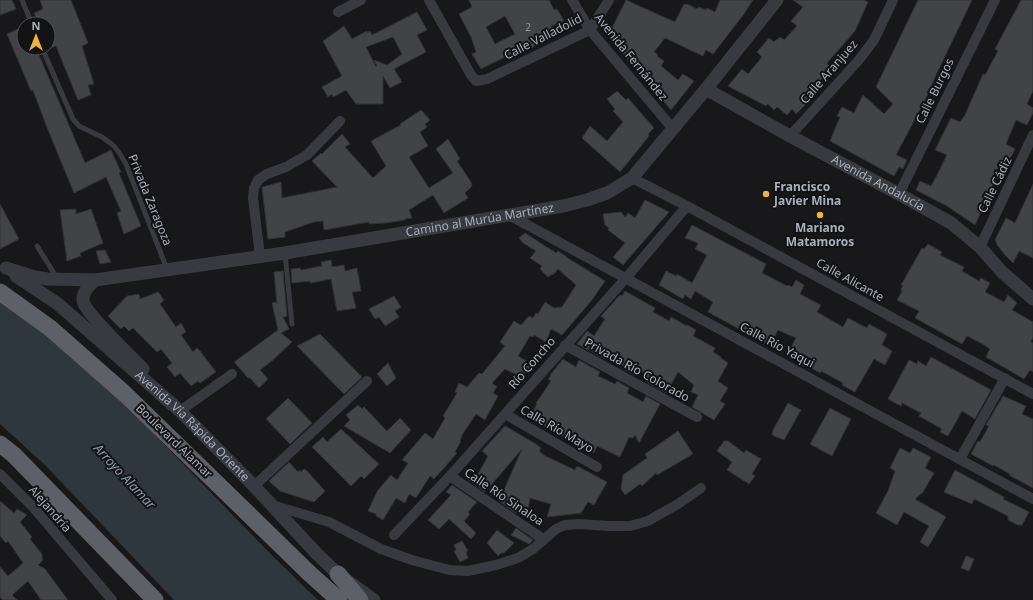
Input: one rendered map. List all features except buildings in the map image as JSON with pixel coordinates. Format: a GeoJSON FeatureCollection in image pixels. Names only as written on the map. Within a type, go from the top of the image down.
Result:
{"type":"FeatureCollection","features":[{"type":"Feature","properties":{"kind":"highway","name":"Boulevard Alamar"},"geometry":{"type":"LineString","coordinates":[[0,292],[50,328],[125,394],[309,573],[339,600]]}},
{"type":"Feature","properties":{"kind":"highway"},"geometry":{"type":"LineString","coordinates":[[0,444],[14,455],[154,600]]}},
{"type":"Feature","properties":{"kind":"highway"},"geometry":{"type":"LineString","coordinates":[[338,574],[360,600]]}},
{"type":"Feature","properties":{"kind":"street"},"geometry":{"type":"LineString","coordinates":[[338,12],[361,0]]}},
{"type":"Feature","properties":{"kind":"street","name":"Calle Valladolid"},"geometry":{"type":"LineString","coordinates":[[429,0],[471,75],[476,81],[487,79],[590,30],[609,0]]}},
{"type":"Feature","properties":{"kind":"street","name":"Avenida Fernández"},"geometry":{"type":"LineString","coordinates":[[572,0],[590,30],[673,129]]}},
{"type":"Feature","properties":{"kind":"street","name":"Camino al Murúa Martínez"},"geometry":{"type":"LineString","coordinates":[[3,266],[35,277],[59,280],[96,280],[285,253],[563,206],[587,200],[606,193],[632,178],[777,0]]}},
{"type":"Feature","properties":{"kind":"street","name":"Calle Aranjuez"},"geometry":{"type":"LineString","coordinates":[[790,136],[858,61],[874,40],[893,0]]}},
{"type":"Feature","properties":{"kind":"street","name":"Calle Burgos"},"geometry":{"type":"LineString","coordinates":[[900,194],[995,0]]}},
{"type":"Feature","properties":{"kind":"street","name":"Avenida Andalucía"},"geometry":{"type":"LineString","coordinates":[[706,89],[951,223],[980,247],[1002,272],[1033,299]]}},
{"type":"Feature","properties":{"kind":"street"},"geometry":{"type":"LineString","coordinates":[[260,256],[253,198],[254,188],[258,180],[267,174],[286,167],[307,155],[340,121]]}},
{"type":"Feature","properties":{"kind":"street","name":"Calle Cádiz"},"geometry":{"type":"LineString","coordinates":[[980,247],[1033,135]]}},
{"type":"Feature","properties":{"kind":"street","name":"Calle Alicante"},"geometry":{"type":"LineString","coordinates":[[632,178],[687,206],[1033,394]]}},
{"type":"Feature","properties":{"kind":"street","name":"Río Concho"},"geometry":{"type":"LineString","coordinates":[[394,535],[450,476],[626,278],[687,206]]}},
{"type":"Feature","properties":{"kind":"street","name":"Calle Río Yaqui"},"geometry":{"type":"LineString","coordinates":[[509,215],[1033,499]]}},
{"type":"Feature","properties":{"kind":"street","name":"Avenida Vía Rápida Oriente"},"geometry":{"type":"LineString","coordinates":[[3,266],[58,304],[180,411],[338,574],[374,600]]}},
{"type":"Feature","properties":{"kind":"street"},"geometry":{"type":"LineString","coordinates":[[96,280],[87,287],[84,294],[84,305],[97,321],[149,374],[180,411],[232,374]]}},
{"type":"Feature","properties":{"kind":"street","name":"Privada Río Colorado"},"geometry":{"type":"LineString","coordinates":[[565,345],[697,418]]}},
{"type":"Feature","properties":{"kind":"street"},"geometry":{"type":"LineString","coordinates":[[960,459],[1004,378]]}},
{"type":"Feature","properties":{"kind":"street"},"geometry":{"type":"LineString","coordinates":[[254,486],[367,381]]}},
{"type":"Feature","properties":{"kind":"street","name":"Calle Río Mayo"},"geometry":{"type":"LineString","coordinates":[[504,414],[598,467]]}},
{"type":"Feature","properties":{"kind":"street","name":"Alejandría"},"geometry":{"type":"LineString","coordinates":[[0,474],[33,507],[112,600]]}},
{"type":"Feature","properties":{"kind":"street","name":"Calle Río Sinaloa"},"geometry":{"type":"LineString","coordinates":[[450,476],[543,539]]}},
{"type":"Feature","properties":{"kind":"street"},"geometry":{"type":"LineString","coordinates":[[270,505],[329,522],[381,548],[419,562],[449,570],[468,571],[518,558],[528,552],[556,529],[565,525],[630,526],[648,521],[678,504],[701,488]]}},
{"type":"Feature","properties":{"kind":"lane"},"geometry":{"type":"LineString","coordinates":[[22,0],[29,16]]}},
{"type":"Feature","properties":{"kind":"lane","name":"Privada Zaragoza"},"geometry":{"type":"LineString","coordinates":[[45,56],[73,119],[79,126],[102,137],[113,145],[126,164],[167,270]]}},
{"type":"Feature","properties":{"kind":"lane"},"geometry":{"type":"LineString","coordinates":[[37,246],[59,280]]}},
{"type":"Feature","properties":{"kind":"lane"},"geometry":{"type":"LineString","coordinates":[[285,253],[292,324]]}},
{"type":"Feature","properties":{"kind":"water","name":"Arroyo Alamar"},"geometry":{"type":"Polygon","coordinates":[[[0,302],[62,347],[93,373],[236,519],[318,600],[174,600],[45,465],[0,424],[0,302]]]}},
{"type":"Feature","properties":{"kind":"place","name":"Francisco Javier Mina"},"geometry":{"type":"Point","coordinates":[766,194]}},
{"type":"Feature","properties":{"kind":"place","name":"Mariano Matamoros"},"geometry":{"type":"Point","coordinates":[820,215]}}]}
